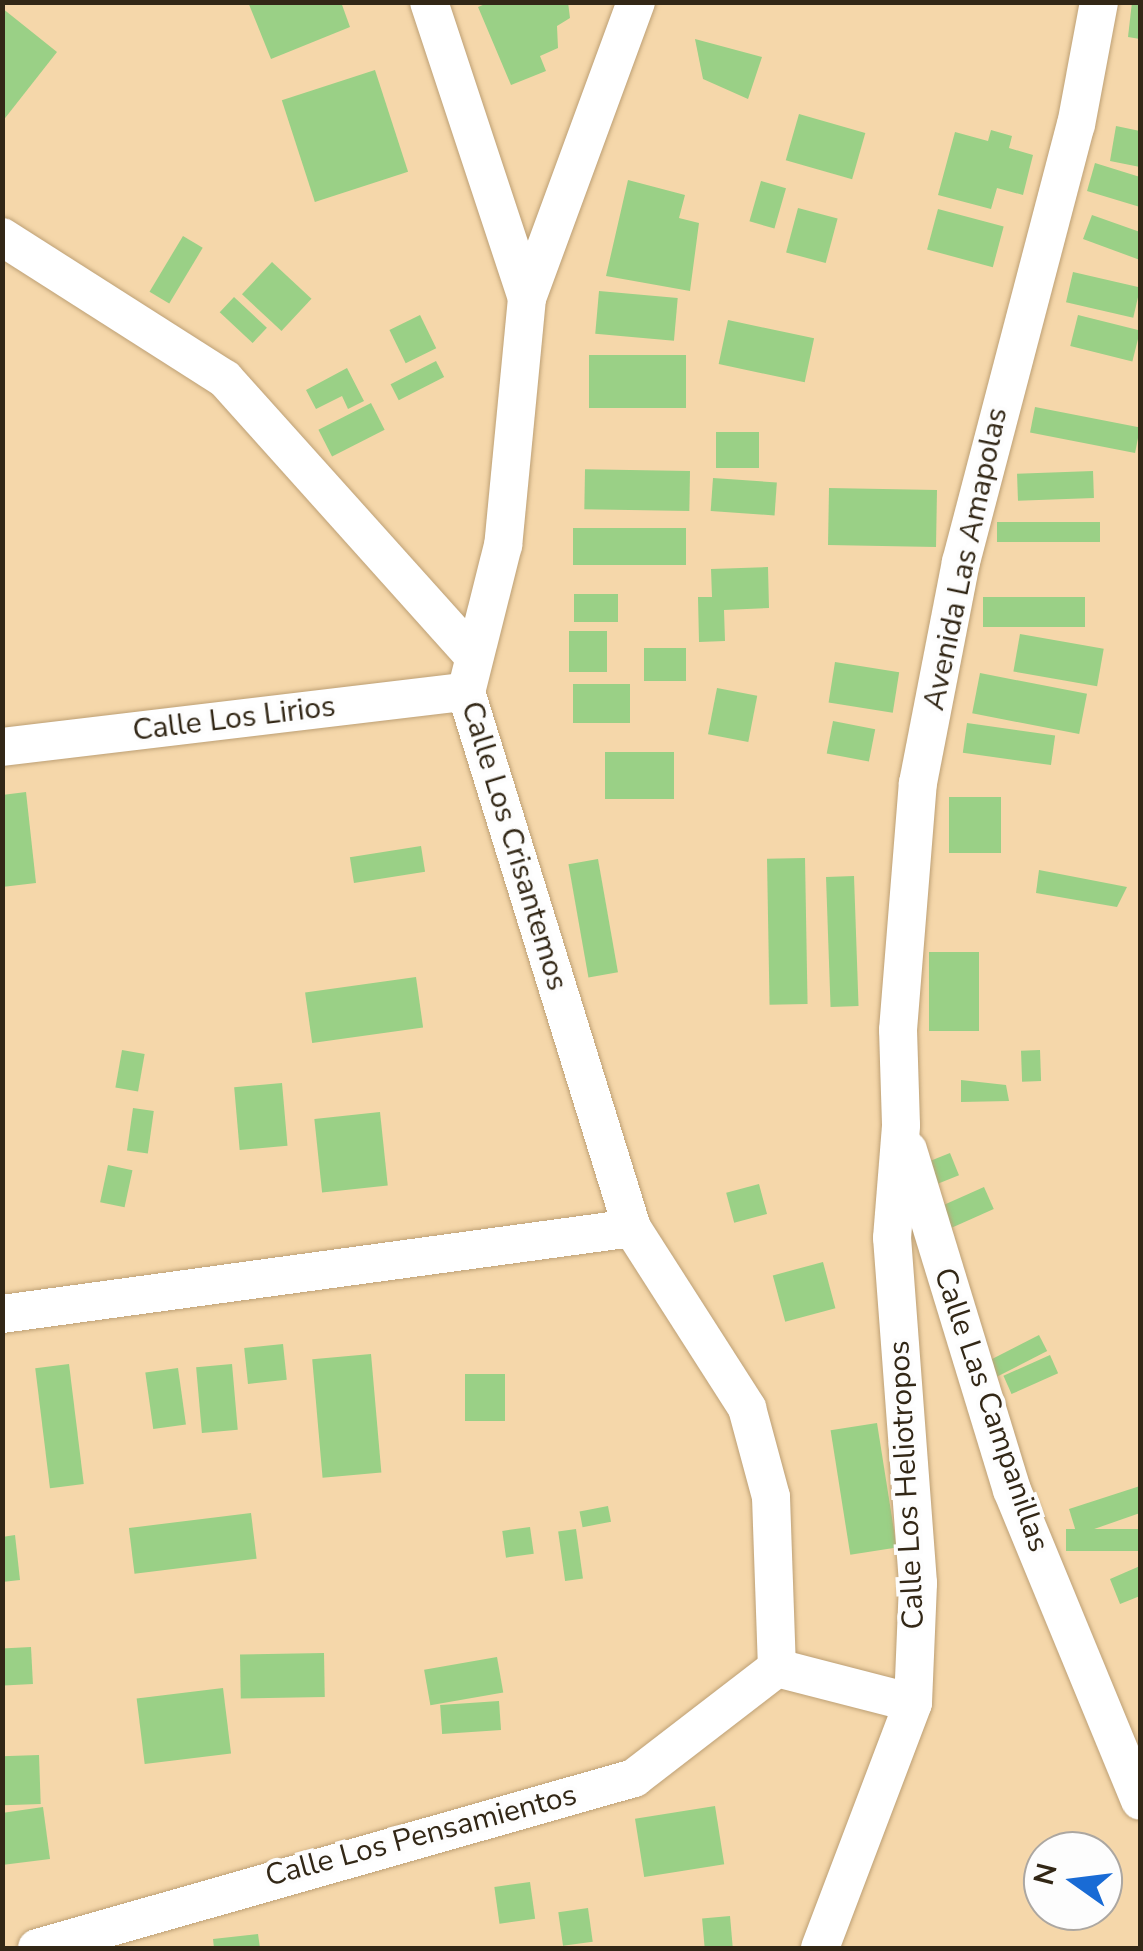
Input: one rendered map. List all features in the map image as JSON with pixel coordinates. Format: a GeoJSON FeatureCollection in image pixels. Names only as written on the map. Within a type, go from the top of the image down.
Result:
{"type":"FeatureCollection","features":[{"type":"Feature","properties":{"kind":"street"},"geometry":{"type":"LineString","coordinates":[[429,2],[527,298]]}},
{"type":"Feature","properties":{"kind":"street","name":"Calle Los Crisantemos"},"geometry":{"type":"LineString","coordinates":[[636,2],[527,298],[503,546],[470,674],[632,1228],[747,1408],[772,1497],[777,1668]]}},
{"type":"Feature","properties":{"kind":"street","name":"Avenida Las Amapolas"},"geometry":{"type":"LineString","coordinates":[[900,1125],[898,1030],[918,783],[961,562],[1076,125],[1099,2]]}},
{"type":"Feature","properties":{"kind":"street"},"geometry":{"type":"LineString","coordinates":[[2,237],[226,379],[470,674]]}},
{"type":"Feature","properties":{"kind":"street","name":"Calle Los Lirios"},"geometry":{"type":"LineString","coordinates":[[2,747],[470,674]]}},
{"type":"Feature","properties":{"kind":"street","name":"Calle Los Heliotropos"},"geometry":{"type":"LineString","coordinates":[[820,1948],[913,1703],[918,1583],[892,1238],[900,1125]]}},
{"type":"Feature","properties":{"kind":"street","name":"Calle Las Campanillas"},"geometry":{"type":"LineString","coordinates":[[900,1125],[1012,1490],[1140,1801]]}},
{"type":"Feature","properties":{"kind":"street"},"geometry":{"type":"LineString","coordinates":[[2,1314],[632,1228]]}},
{"type":"Feature","properties":{"kind":"street"},"geometry":{"type":"LineString","coordinates":[[777,1668],[913,1703]]}},
{"type":"Feature","properties":{"kind":"street","name":"Calle Los Pensamientos"},"geometry":{"type":"LineString","coordinates":[[36,1948],[171,1905],[634,1778],[777,1668]]}},
{"type":"Feature","properties":{"kind":"building"},"geometry":{"type":"Polygon","coordinates":[[[248,2],[341,2],[350,27],[271,59],[248,2]]]}},
{"type":"Feature","properties":{"kind":"building"},"geometry":{"type":"Polygon","coordinates":[[[490,2],[568,2],[570,18],[557,26],[558,48],[540,56],[546,71],[511,85],[478,7],[490,2]]]}},
{"type":"Feature","properties":{"kind":"building"},"geometry":{"type":"Polygon","coordinates":[[[1132,2],[1140,3],[1140,39],[1128,37],[1132,2]]]}},
{"type":"Feature","properties":{"kind":"building"},"geometry":{"type":"Polygon","coordinates":[[[2,8],[57,52],[2,122],[2,8]]]}},
{"type":"Feature","properties":{"kind":"building"},"geometry":{"type":"Polygon","coordinates":[[[695,39],[762,57],[748,99],[703,79],[695,39]]]}},
{"type":"Feature","properties":{"kind":"building"},"geometry":{"type":"Polygon","coordinates":[[[375,70],[408,172],[315,202],[282,100],[375,70]]]}},
{"type":"Feature","properties":{"kind":"building"},"geometry":{"type":"Polygon","coordinates":[[[799,114],[865,133],[852,179],[786,160],[799,114]]]}},
{"type":"Feature","properties":{"kind":"building"},"geometry":{"type":"Polygon","coordinates":[[[1116,126],[1140,131],[1140,167],[1110,161],[1116,126]]]}},
{"type":"Feature","properties":{"kind":"building"},"geometry":{"type":"Polygon","coordinates":[[[991,130],[1012,136],[1009,148],[1033,155],[1023,195],[997,188],[991,209],[938,195],[955,132],[988,141],[991,130]]]}},
{"type":"Feature","properties":{"kind":"building"},"geometry":{"type":"Polygon","coordinates":[[[1095,163],[1140,177],[1140,207],[1087,191],[1095,163]]]}},
{"type":"Feature","properties":{"kind":"building"},"geometry":{"type":"Polygon","coordinates":[[[628,180],[685,195],[679,218],[699,223],[690,291],[606,276],[628,180]]]}},
{"type":"Feature","properties":{"kind":"building"},"geometry":{"type":"Polygon","coordinates":[[[761,181],[786,188],[774,229],[749,221],[761,181]]]}},
{"type":"Feature","properties":{"kind":"building"},"geometry":{"type":"Polygon","coordinates":[[[798,208],[838,219],[826,263],[786,252],[798,208]]]}},
{"type":"Feature","properties":{"kind":"building"},"geometry":{"type":"Polygon","coordinates":[[[938,209],[1004,227],[993,267],[927,250],[938,209]]]}},
{"type":"Feature","properties":{"kind":"building"},"geometry":{"type":"Polygon","coordinates":[[[1092,215],[1140,232],[1140,260],[1083,239],[1092,215]]]}},
{"type":"Feature","properties":{"kind":"building"},"geometry":{"type":"Polygon","coordinates":[[[183,236],[203,248],[169,304],[150,292],[183,236]]]}},
{"type":"Feature","properties":{"kind":"building"},"geometry":{"type":"Polygon","coordinates":[[[272,262],[311,299],[281,331],[242,294],[272,262]]]}},
{"type":"Feature","properties":{"kind":"building"},"geometry":{"type":"Polygon","coordinates":[[[1073,272],[1140,287],[1133,318],[1066,302],[1073,272]]]}},
{"type":"Feature","properties":{"kind":"building"},"geometry":{"type":"Polygon","coordinates":[[[599,291],[678,298],[674,341],[595,334],[599,291]]]}},
{"type":"Feature","properties":{"kind":"building"},"geometry":{"type":"Polygon","coordinates":[[[234,297],[267,328],[253,343],[220,312],[234,297]]]}},
{"type":"Feature","properties":{"kind":"building"},"geometry":{"type":"Polygon","coordinates":[[[420,315],[436,348],[406,363],[389,330],[420,315]]]}},
{"type":"Feature","properties":{"kind":"building"},"geometry":{"type":"Polygon","coordinates":[[[1078,315],[1140,330],[1132,362],[1070,346],[1078,315]]]}},
{"type":"Feature","properties":{"kind":"building"},"geometry":{"type":"Polygon","coordinates":[[[728,320],[814,338],[805,382],[719,364],[728,320]]]}},
{"type":"Feature","properties":{"kind":"building"},"geometry":{"type":"Polygon","coordinates":[[[589,355],[686,355],[686,408],[589,408],[589,355]]]}},
{"type":"Feature","properties":{"kind":"building"},"geometry":{"type":"Polygon","coordinates":[[[436,361],[444,377],[399,400],[391,384],[436,361]]]}},
{"type":"Feature","properties":{"kind":"building"},"geometry":{"type":"Polygon","coordinates":[[[347,368],[364,401],[348,409],[342,396],[316,409],[306,390],[347,368]]]}},
{"type":"Feature","properties":{"kind":"building"},"geometry":{"type":"Polygon","coordinates":[[[371,403],[385,430],[332,457],[318,430],[371,403]]]}},
{"type":"Feature","properties":{"kind":"building"},"geometry":{"type":"Polygon","coordinates":[[[1035,407],[1140,427],[1135,453],[1030,433],[1035,407]]]}},
{"type":"Feature","properties":{"kind":"building"},"geometry":{"type":"Polygon","coordinates":[[[716,432],[759,432],[759,468],[716,468],[716,432]]]}},
{"type":"Feature","properties":{"kind":"building"},"geometry":{"type":"Polygon","coordinates":[[[585,469],[690,471],[689,511],[584,509],[585,469]]]}},
{"type":"Feature","properties":{"kind":"building"},"geometry":{"type":"Polygon","coordinates":[[[1093,471],[1094,498],[1018,501],[1017,474],[1093,471]]]}},
{"type":"Feature","properties":{"kind":"building"},"geometry":{"type":"Polygon","coordinates":[[[713,478],[777,482],[775,515],[711,511],[713,478]]]}},
{"type":"Feature","properties":{"kind":"building"},"geometry":{"type":"Polygon","coordinates":[[[829,488],[937,490],[936,547],[828,545],[829,488]]]}},
{"type":"Feature","properties":{"kind":"building"},"geometry":{"type":"Polygon","coordinates":[[[997,522],[1100,522],[1100,542],[997,542],[997,522]]]}},
{"type":"Feature","properties":{"kind":"building"},"geometry":{"type":"Polygon","coordinates":[[[573,528],[686,528],[686,565],[573,565],[573,528]]]}},
{"type":"Feature","properties":{"kind":"building"},"geometry":{"type":"Polygon","coordinates":[[[768,567],[769,608],[724,610],[725,641],[699,642],[698,597],[712,597],[711,569],[768,567]]]}},
{"type":"Feature","properties":{"kind":"building"},"geometry":{"type":"Polygon","coordinates":[[[574,594],[618,594],[618,622],[574,622],[574,594]]]}},
{"type":"Feature","properties":{"kind":"building"},"geometry":{"type":"Polygon","coordinates":[[[983,597],[1085,597],[1085,627],[983,627],[983,597]]]}},
{"type":"Feature","properties":{"kind":"building"},"geometry":{"type":"Polygon","coordinates":[[[569,631],[607,631],[607,672],[569,672],[569,631]]]}},
{"type":"Feature","properties":{"kind":"building"},"geometry":{"type":"Polygon","coordinates":[[[1020,634],[1104,649],[1097,686],[1013,671],[1020,634]]]}},
{"type":"Feature","properties":{"kind":"building"},"geometry":{"type":"Polygon","coordinates":[[[644,648],[686,648],[686,681],[644,681],[644,648]]]}},
{"type":"Feature","properties":{"kind":"building"},"geometry":{"type":"Polygon","coordinates":[[[835,662],[899,672],[893,713],[829,702],[835,662]]]}},
{"type":"Feature","properties":{"kind":"building"},"geometry":{"type":"Polygon","coordinates":[[[980,673],[1087,694],[1079,734],[972,713],[980,673]]]}},
{"type":"Feature","properties":{"kind":"building"},"geometry":{"type":"Polygon","coordinates":[[[573,684],[630,684],[630,723],[573,723],[573,684]]]}},
{"type":"Feature","properties":{"kind":"building"},"geometry":{"type":"Polygon","coordinates":[[[717,688],[757,696],[748,742],[708,734],[717,688]]]}},
{"type":"Feature","properties":{"kind":"building"},"geometry":{"type":"Polygon","coordinates":[[[833,721],[875,729],[869,762],[827,753],[833,721]]]}},
{"type":"Feature","properties":{"kind":"building"},"geometry":{"type":"Polygon","coordinates":[[[967,723],[1055,735],[1051,765],[963,753],[967,723]]]}},
{"type":"Feature","properties":{"kind":"building"},"geometry":{"type":"Polygon","coordinates":[[[605,752],[674,752],[674,799],[605,799],[605,752]]]}},
{"type":"Feature","properties":{"kind":"building"},"geometry":{"type":"Polygon","coordinates":[[[26,792],[36,883],[2,887],[2,795],[26,792]]]}},
{"type":"Feature","properties":{"kind":"building"},"geometry":{"type":"Polygon","coordinates":[[[949,797],[1001,797],[1001,853],[949,853],[949,797]]]}},
{"type":"Feature","properties":{"kind":"building"},"geometry":{"type":"Polygon","coordinates":[[[421,846],[425,872],[354,883],[350,857],[421,846]]]}},
{"type":"Feature","properties":{"kind":"building"},"geometry":{"type":"Polygon","coordinates":[[[805,858],[808,1004],[770,1005],[767,859],[805,858]]]}},
{"type":"Feature","properties":{"kind":"building"},"geometry":{"type":"Polygon","coordinates":[[[598,859],[618,972],[588,977],[568,864],[598,859]]]}},
{"type":"Feature","properties":{"kind":"building"},"geometry":{"type":"Polygon","coordinates":[[[1039,870],[1127,887],[1117,907],[1036,893],[1039,870]]]}},
{"type":"Feature","properties":{"kind":"building"},"geometry":{"type":"Polygon","coordinates":[[[854,876],[859,1006],[831,1007],[826,877],[854,876]]]}},
{"type":"Feature","properties":{"kind":"building"},"geometry":{"type":"Polygon","coordinates":[[[929,952],[979,952],[979,1031],[929,1031],[929,952]]]}},
{"type":"Feature","properties":{"kind":"building"},"geometry":{"type":"Polygon","coordinates":[[[416,977],[423,1028],[312,1043],[305,993],[416,977]]]}},
{"type":"Feature","properties":{"kind":"building"},"geometry":{"type":"Polygon","coordinates":[[[122,1050],[145,1054],[138,1091],[115,1087],[122,1050]]]}},
{"type":"Feature","properties":{"kind":"building"},"geometry":{"type":"Polygon","coordinates":[[[1040,1050],[1041,1081],[1022,1082],[1021,1051],[1040,1050]]]}},
{"type":"Feature","properties":{"kind":"building"},"geometry":{"type":"Polygon","coordinates":[[[961,1080],[1006,1085],[1009,1101],[961,1102],[961,1080]]]}},
{"type":"Feature","properties":{"kind":"building"},"geometry":{"type":"Polygon","coordinates":[[[282,1083],[287,1146],[240,1150],[234,1087],[282,1083]]]}},
{"type":"Feature","properties":{"kind":"building"},"geometry":{"type":"Polygon","coordinates":[[[133,1108],[154,1111],[148,1154],[127,1151],[133,1108]]]}},
{"type":"Feature","properties":{"kind":"building"},"geometry":{"type":"Polygon","coordinates":[[[380,1112],[388,1186],[322,1192],[314,1119],[380,1112]]]}},
{"type":"Feature","properties":{"kind":"building"},"geometry":{"type":"Polygon","coordinates":[[[950,1153],[959,1175],[930,1187],[921,1165],[950,1153]]]}},
{"type":"Feature","properties":{"kind":"building"},"geometry":{"type":"Polygon","coordinates":[[[108,1165],[132,1170],[125,1207],[100,1202],[108,1165]]]}},
{"type":"Feature","properties":{"kind":"building"},"geometry":{"type":"Polygon","coordinates":[[[759,1184],[767,1214],[734,1223],[726,1193],[759,1184]]]}},
{"type":"Feature","properties":{"kind":"building"},"geometry":{"type":"Polygon","coordinates":[[[984,1187],[994,1209],[947,1230],[937,1208],[984,1187]]]}},
{"type":"Feature","properties":{"kind":"building"},"geometry":{"type":"Polygon","coordinates":[[[823,1262],[835,1308],[785,1322],[773,1275],[823,1262]]]}},
{"type":"Feature","properties":{"kind":"building"},"geometry":{"type":"Polygon","coordinates":[[[1039,1335],[1047,1351],[996,1377],[988,1361],[1039,1335]]]}},
{"type":"Feature","properties":{"kind":"building"},"geometry":{"type":"Polygon","coordinates":[[[283,1344],[287,1380],[248,1384],[244,1348],[283,1344]]]}},
{"type":"Feature","properties":{"kind":"building"},"geometry":{"type":"Polygon","coordinates":[[[371,1354],[381,1473],[323,1478],[312,1359],[371,1354]]]}},
{"type":"Feature","properties":{"kind":"building"},"geometry":{"type":"Polygon","coordinates":[[[1050,1355],[1058,1373],[1012,1394],[1003,1376],[1050,1355]]]}},
{"type":"Feature","properties":{"kind":"building"},"geometry":{"type":"Polygon","coordinates":[[[69,1364],[84,1484],[50,1488],[35,1368],[69,1364]]]}},
{"type":"Feature","properties":{"kind":"building"},"geometry":{"type":"Polygon","coordinates":[[[232,1364],[238,1430],[202,1433],[196,1367],[232,1364]]]}},
{"type":"Feature","properties":{"kind":"building"},"geometry":{"type":"Polygon","coordinates":[[[178,1368],[186,1424],[153,1429],[145,1373],[178,1368]]]}},
{"type":"Feature","properties":{"kind":"building"},"geometry":{"type":"Polygon","coordinates":[[[465,1374],[505,1374],[505,1421],[465,1421],[465,1374]]]}},
{"type":"Feature","properties":{"kind":"building"},"geometry":{"type":"Polygon","coordinates":[[[877,1423],[897,1547],[850,1555],[831,1430],[877,1423]]]}},
{"type":"Feature","properties":{"kind":"building"},"geometry":{"type":"Polygon","coordinates":[[[1140,1486],[1140,1513],[1077,1535],[1069,1509],[1140,1486]]]}},
{"type":"Feature","properties":{"kind":"building"},"geometry":{"type":"Polygon","coordinates":[[[608,1506],[611,1522],[583,1527],[580,1512],[608,1506]]]}},
{"type":"Feature","properties":{"kind":"building"},"geometry":{"type":"Polygon","coordinates":[[[251,1513],[257,1559],[135,1574],[129,1528],[251,1513]]]}},
{"type":"Feature","properties":{"kind":"building"},"geometry":{"type":"Polygon","coordinates":[[[530,1527],[534,1554],[506,1558],[502,1531],[530,1527]]]}},
{"type":"Feature","properties":{"kind":"building"},"geometry":{"type":"Polygon","coordinates":[[[576,1529],[583,1579],[565,1581],[558,1532],[576,1529]]]}},
{"type":"Feature","properties":{"kind":"building"},"geometry":{"type":"Polygon","coordinates":[[[1066,1529],[1140,1529],[1140,1551],[1066,1551],[1066,1529]]]}},
{"type":"Feature","properties":{"kind":"building"},"geometry":{"type":"Polygon","coordinates":[[[15,1535],[20,1580],[2,1582],[2,1537],[15,1535]]]}},
{"type":"Feature","properties":{"kind":"building"},"geometry":{"type":"Polygon","coordinates":[[[1140,1566],[1140,1596],[1120,1604],[1110,1579],[1140,1566]]]}},
{"type":"Feature","properties":{"kind":"building"},"geometry":{"type":"Polygon","coordinates":[[[31,1647],[33,1684],[4,1685],[2,1649],[31,1647]]]}},
{"type":"Feature","properties":{"kind":"building"},"geometry":{"type":"Polygon","coordinates":[[[324,1653],[325,1697],[241,1698],[240,1654],[324,1653]]]}},
{"type":"Feature","properties":{"kind":"building"},"geometry":{"type":"Polygon","coordinates":[[[497,1657],[503,1692],[430,1705],[424,1670],[497,1657]]]}},
{"type":"Feature","properties":{"kind":"building"},"geometry":{"type":"Polygon","coordinates":[[[223,1688],[231,1754],[145,1764],[137,1699],[223,1688]]]}},
{"type":"Feature","properties":{"kind":"building"},"geometry":{"type":"Polygon","coordinates":[[[499,1701],[501,1730],[442,1734],[440,1705],[499,1701]]]}},
{"type":"Feature","properties":{"kind":"building"},"geometry":{"type":"Polygon","coordinates":[[[39,1755],[41,1804],[4,1805],[2,1756],[39,1755]]]}},
{"type":"Feature","properties":{"kind":"building"},"geometry":{"type":"Polygon","coordinates":[[[715,1806],[724,1864],[644,1877],[635,1819],[715,1806]]]}},
{"type":"Feature","properties":{"kind":"building"},"geometry":{"type":"Polygon","coordinates":[[[43,1807],[50,1859],[2,1865],[2,1813],[43,1807]]]}},
{"type":"Feature","properties":{"kind":"building"},"geometry":{"type":"Polygon","coordinates":[[[530,1882],[535,1919],[499,1924],[494,1887],[530,1882]]]}},
{"type":"Feature","properties":{"kind":"building"},"geometry":{"type":"Polygon","coordinates":[[[588,1908],[593,1942],[563,1946],[558,1912],[588,1908]]]}},
{"type":"Feature","properties":{"kind":"building"},"geometry":{"type":"Polygon","coordinates":[[[730,1916],[733,1948],[705,1948],[702,1918],[730,1916]]]}},
{"type":"Feature","properties":{"kind":"building"},"geometry":{"type":"Polygon","coordinates":[[[258,1934],[260,1948],[214,1948],[213,1939],[258,1934]]]}}]}
